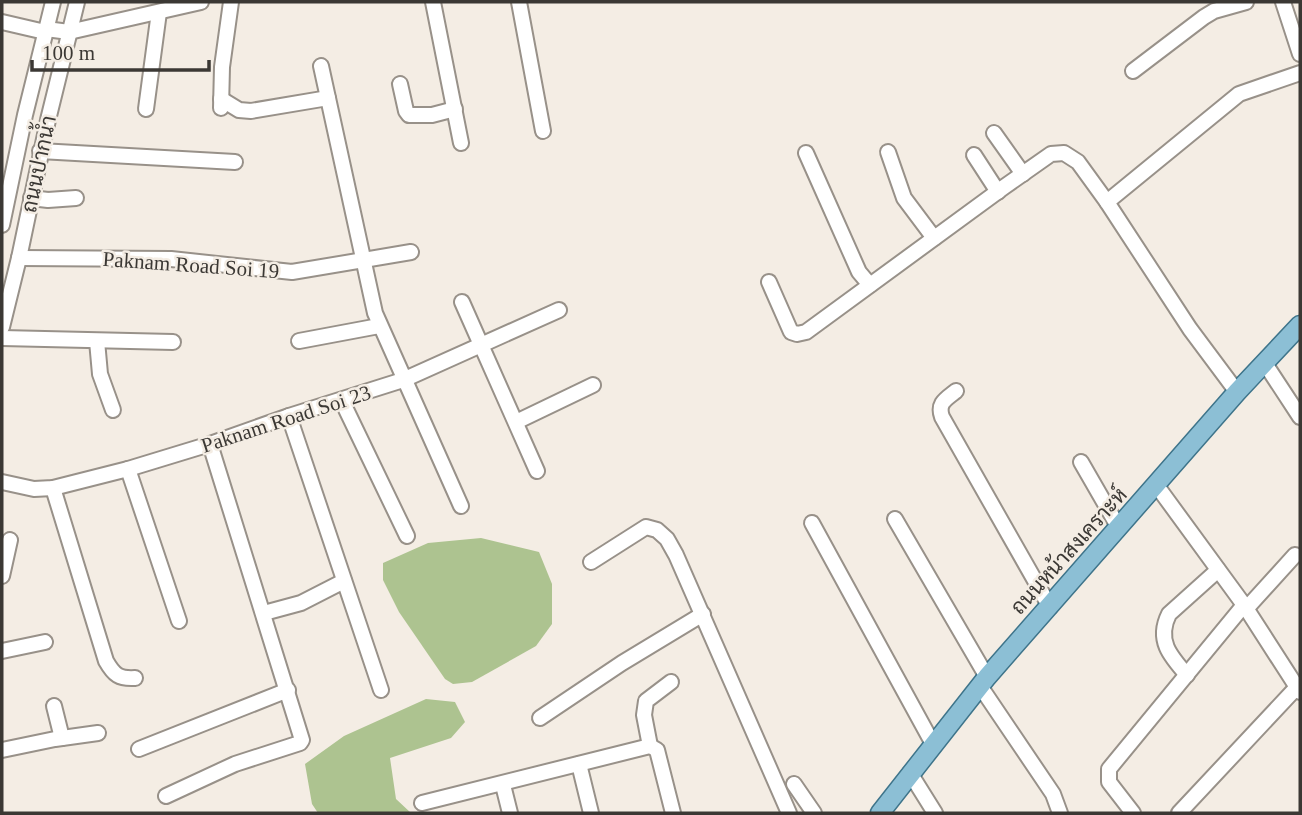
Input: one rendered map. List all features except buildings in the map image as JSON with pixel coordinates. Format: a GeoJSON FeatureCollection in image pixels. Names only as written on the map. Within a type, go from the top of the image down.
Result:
{"type":"FeatureCollection","features":[{"type":"Feature","properties":{"kind":"main road","name":"ถนนหน้าสงเคราะห์"},"geometry":{"type":"LineString","coordinates":[[880,813],[984,681],[1237,392],[1300,325]]}},
{"type":"Feature","properties":{"kind":"street","name":"ถนนปากน้ำ"},"geometry":{"type":"LineString","coordinates":[[2,219],[52,2]]}},
{"type":"Feature","properties":{"kind":"street","name":"ถนนปากน้ำ"},"geometry":{"type":"LineString","coordinates":[[2,327],[4,307],[19,258],[40,151],[77,2]]}},
{"type":"Feature","properties":{"kind":"street"},"geometry":{"type":"LineString","coordinates":[[2,22],[45,31],[69,32],[201,2]]}},
{"type":"Feature","properties":{"kind":"street"},"geometry":{"type":"LineString","coordinates":[[231,2],[222,67],[221,103],[239,110],[251,111],[328,98]]}},
{"type":"Feature","properties":{"kind":"street"},"geometry":{"type":"LineString","coordinates":[[433,2],[461,144]]}},
{"type":"Feature","properties":{"kind":"street"},"geometry":{"type":"LineString","coordinates":[[519,2],[543,131]]}},
{"type":"Feature","properties":{"kind":"street"},"geometry":{"type":"LineString","coordinates":[[1133,71],[1204,17],[1214,11],[1246,2]]}},
{"type":"Feature","properties":{"kind":"street"},"geometry":{"type":"LineString","coordinates":[[1290,10],[1300,54]]}},
{"type":"Feature","properties":{"kind":"street"},"geometry":{"type":"LineString","coordinates":[[146,109],[159,12]]}},
{"type":"Feature","properties":{"kind":"street"},"geometry":{"type":"LineString","coordinates":[[321,66],[379,327],[461,506]]}},
{"type":"Feature","properties":{"kind":"street"},"geometry":{"type":"LineString","coordinates":[[1108,202],[1239,94],[1300,74]]}},
{"type":"Feature","properties":{"kind":"street"},"geometry":{"type":"LineString","coordinates":[[400,85],[405,111],[409,115],[432,115],[455,109]]}},
{"type":"Feature","properties":{"kind":"street"},"geometry":{"type":"LineString","coordinates":[[994,133],[1023,174]]}},
{"type":"Feature","properties":{"kind":"street"},"geometry":{"type":"LineString","coordinates":[[40,151],[235,162]]}},
{"type":"Feature","properties":{"kind":"street"},"geometry":{"type":"LineString","coordinates":[[888,152],[901,192],[934,238]]}},
{"type":"Feature","properties":{"kind":"street"},"geometry":{"type":"LineString","coordinates":[[806,153],[859,272],[870,285]]}},
{"type":"Feature","properties":{"kind":"street"},"geometry":{"type":"LineString","coordinates":[[769,282],[791,332],[806,332],[1051,154],[1064,153],[1078,162],[1108,202],[1190,329],[1237,392]]}},
{"type":"Feature","properties":{"kind":"street"},"geometry":{"type":"LineString","coordinates":[[974,155],[998,192]]}},
{"type":"Feature","properties":{"kind":"street"},"geometry":{"type":"LineString","coordinates":[[31,198],[76,198]]}},
{"type":"Feature","properties":{"kind":"street","name":"Paknam Road Soi 19"},"geometry":{"type":"LineString","coordinates":[[19,258],[171,259],[292,272],[411,252]]}},
{"type":"Feature","properties":{"kind":"street"},"geometry":{"type":"LineString","coordinates":[[462,302],[537,471]]}},
{"type":"Feature","properties":{"kind":"street","name":"Paknam Road Soi 23"},"geometry":{"type":"LineString","coordinates":[[2,482],[34,489],[53,488],[210,444],[403,380],[559,310]]}},
{"type":"Feature","properties":{"kind":"street"},"geometry":{"type":"LineString","coordinates":[[299,341],[379,327]]}},
{"type":"Feature","properties":{"kind":"street"},"geometry":{"type":"LineString","coordinates":[[2,338],[173,342]]}},
{"type":"Feature","properties":{"kind":"street"},"geometry":{"type":"LineString","coordinates":[[97,341],[100,374],[113,410]]}},
{"type":"Feature","properties":{"kind":"street"},"geometry":{"type":"LineString","coordinates":[[1264,362],[1300,417]]}},
{"type":"Feature","properties":{"kind":"street"},"geometry":{"type":"LineString","coordinates":[[516,422],[593,385]]}},
{"type":"Feature","properties":{"kind":"street"},"geometry":{"type":"LineString","coordinates":[[956,391],[940,404],[942,417],[1050,607]]}},
{"type":"Feature","properties":{"kind":"street"},"geometry":{"type":"LineString","coordinates":[[342,401],[407,536]]}},
{"type":"Feature","properties":{"kind":"street"},"geometry":{"type":"LineString","coordinates":[[289,416],[381,690]]}},
{"type":"Feature","properties":{"kind":"street"},"geometry":{"type":"LineString","coordinates":[[166,796],[235,764],[300,743],[302,735],[210,444]]}},
{"type":"Feature","properties":{"kind":"street"},"geometry":{"type":"LineString","coordinates":[[1081,462],[1119,528]]}},
{"type":"Feature","properties":{"kind":"street"},"geometry":{"type":"LineString","coordinates":[[128,469],[178,621]]}},
{"type":"Feature","properties":{"kind":"street"},"geometry":{"type":"LineString","coordinates":[[1157,486],[1245,607],[1298,686],[1179,813]]}},
{"type":"Feature","properties":{"kind":"street"},"geometry":{"type":"LineString","coordinates":[[53,488],[106,661],[113,673],[120,678],[135,678]]}},
{"type":"Feature","properties":{"kind":"street"},"geometry":{"type":"LineString","coordinates":[[895,519],[984,681],[1053,794],[1060,813]]}},
{"type":"Feature","properties":{"kind":"street"},"geometry":{"type":"LineString","coordinates":[[812,523],[933,744]]}},
{"type":"Feature","properties":{"kind":"street"},"geometry":{"type":"LineString","coordinates":[[591,562],[646,527],[657,530],[671,546],[789,813]]}},
{"type":"Feature","properties":{"kind":"street"},"geometry":{"type":"LineString","coordinates":[[2,576],[10,540]]}},
{"type":"Feature","properties":{"kind":"street"},"geometry":{"type":"LineString","coordinates":[[1133,813],[1110,782],[1109,769],[1245,607],[1296,555]]}},
{"type":"Feature","properties":{"kind":"street"},"geometry":{"type":"LineString","coordinates":[[1187,675],[1172,658],[1164,643],[1164,624],[1169,614],[1218,570]]}},
{"type":"Feature","properties":{"kind":"street"},"geometry":{"type":"LineString","coordinates":[[264,613],[300,603],[345,582]]}},
{"type":"Feature","properties":{"kind":"street"},"geometry":{"type":"LineString","coordinates":[[540,718],[622,663],[703,614]]}},
{"type":"Feature","properties":{"kind":"street"},"geometry":{"type":"LineString","coordinates":[[2,651],[45,642]]}},
{"type":"Feature","properties":{"kind":"street"},"geometry":{"type":"LineString","coordinates":[[650,746],[644,715],[646,701],[671,682]]}},
{"type":"Feature","properties":{"kind":"street"},"geometry":{"type":"LineString","coordinates":[[139,749],[288,690]]}},
{"type":"Feature","properties":{"kind":"street"},"geometry":{"type":"LineString","coordinates":[[54,706],[62,738]]}},
{"type":"Feature","properties":{"kind":"street"},"geometry":{"type":"LineString","coordinates":[[2,750],[98,733]]}},
{"type":"Feature","properties":{"kind":"street"},"geometry":{"type":"LineString","coordinates":[[422,803],[503,785],[650,746],[657,750],[673,813]]}},
{"type":"Feature","properties":{"kind":"street"},"geometry":{"type":"LineString","coordinates":[[579,764],[591,813]]}},
{"type":"Feature","properties":{"kind":"street"},"geometry":{"type":"LineString","coordinates":[[910,774],[935,813]]}},
{"type":"Feature","properties":{"kind":"street"},"geometry":{"type":"LineString","coordinates":[[794,783],[814,813]]}},
{"type":"Feature","properties":{"kind":"street"},"geometry":{"type":"LineString","coordinates":[[503,785],[510,813]]}},
{"type":"Feature","properties":{"kind":"green space"},"geometry":{"type":"Polygon","coordinates":[[[481,538],[539,552],[552,584],[552,624],[536,646],[472,682],[453,684],[445,679],[399,612],[383,580],[383,563],[428,543],[481,538]]]}},
{"type":"Feature","properties":{"kind":"green space"},"geometry":{"type":"Polygon","coordinates":[[[426,699],[455,702],[465,722],[451,738],[390,758],[396,799],[411,813],[318,813],[312,804],[305,764],[344,736],[426,699]]]}}]}
